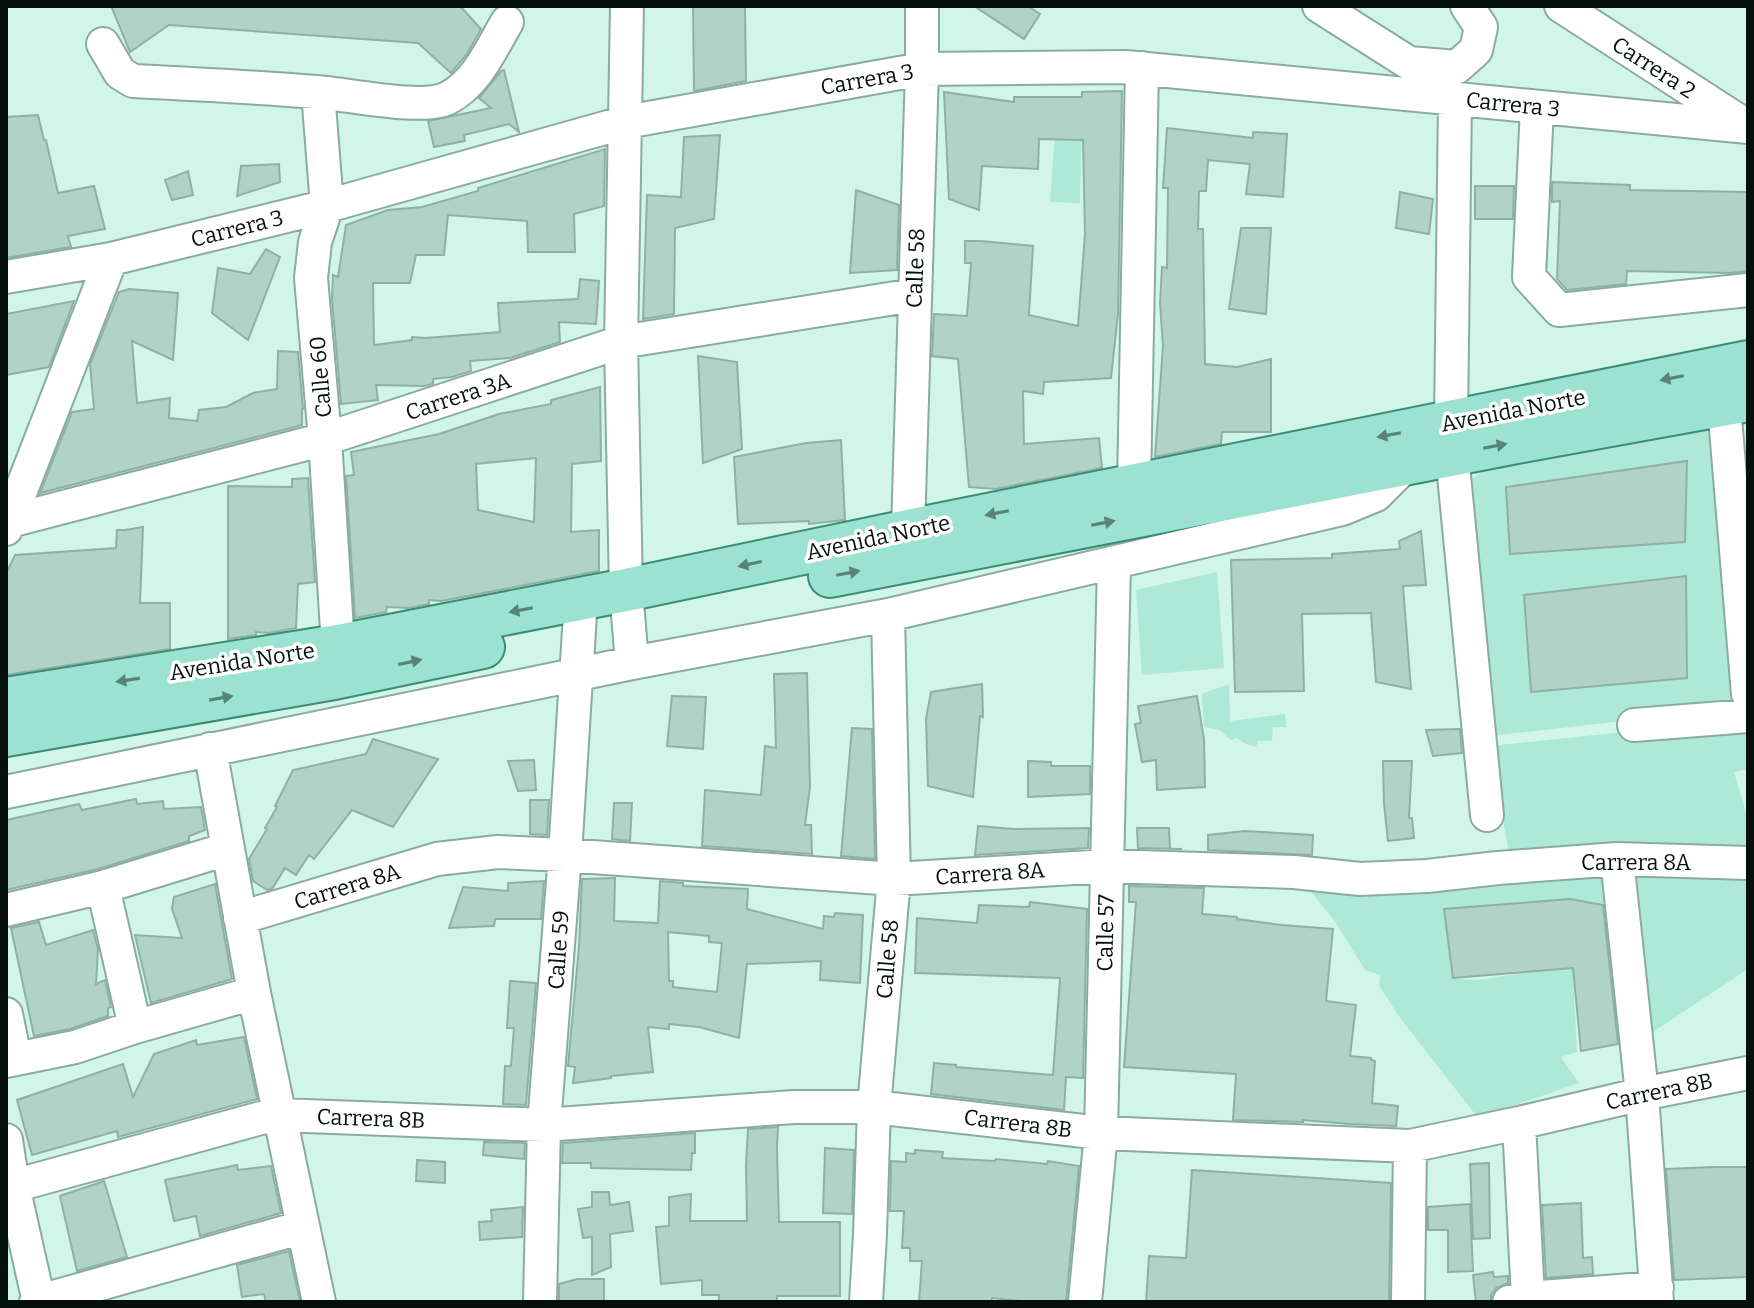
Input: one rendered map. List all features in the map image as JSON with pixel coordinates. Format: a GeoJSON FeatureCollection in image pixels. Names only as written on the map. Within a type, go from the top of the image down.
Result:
{"type":"FeatureCollection","features":[{"type":"Feature","properties":{"kind":"main road","name":"Avenida Norte"},"geometry":{"type":"LineString","coordinates":[[6,699],[338,646],[580,612],[1408,463],[1451,439],[1748,362]]}},
{"type":"Feature","properties":{"kind":"main road","name":"Avenida Norte"},"geometry":{"type":"LineString","coordinates":[[627,603],[908,531],[1134,485],[1451,439],[1736,403]]}},
{"type":"Feature","properties":{"kind":"main road","name":"Avenida Norte"},"geometry":{"type":"LineString","coordinates":[[6,735],[334,678],[580,612]]}},
{"type":"Feature","properties":{"kind":"street"},"geometry":{"type":"LineString","coordinates":[[627,6],[621,342],[627,603],[632,663]]}},
{"type":"Feature","properties":{"kind":"street","name":"Calle 58"},"geometry":{"type":"LineString","coordinates":[[908,531],[922,6]]}},
{"type":"Feature","properties":{"kind":"street"},"geometry":{"type":"LineString","coordinates":[[1319,6],[1409,63],[1457,67],[1476,50],[1481,27],[1467,6]]}},
{"type":"Feature","properties":{"kind":"street","name":"Carrera 2"},"geometry":{"type":"LineString","coordinates":[[1561,6],[1748,127]]}},
{"type":"Feature","properties":{"kind":"street"},"geometry":{"type":"LineString","coordinates":[[103,44],[120,73],[133,81],[319,101],[427,104],[446,99],[465,87],[483,64],[507,22]]}},
{"type":"Feature","properties":{"kind":"street"},"geometry":{"type":"LineString","coordinates":[[1134,485],[1142,68]]}},
{"type":"Feature","properties":{"kind":"street","name":"Carrera 3"},"geometry":{"type":"LineString","coordinates":[[6,277],[111,259],[327,206],[626,122],[922,69],[1142,68],[1748,127]]}},
{"type":"Feature","properties":{"kind":"street"},"geometry":{"type":"LineString","coordinates":[[1455,98],[1451,439],[1487,815]]}},
{"type":"Feature","properties":{"kind":"street","name":"Calle 60"},"geometry":{"type":"LineString","coordinates":[[319,101],[327,206],[315,242],[311,278],[338,646]]}},
{"type":"Feature","properties":{"kind":"street"},"geometry":{"type":"LineString","coordinates":[[1537,107],[1529,277],[1559,310],[1748,290]]}},
{"type":"Feature","properties":{"kind":"street"},"geometry":{"type":"LineString","coordinates":[[7,524],[111,259]]}},
{"type":"Feature","properties":{"kind":"street","name":"Carrera 3A"},"geometry":{"type":"LineString","coordinates":[[7,524],[325,439],[621,342],[914,295]]}},
{"type":"Feature","properties":{"kind":"street"},"geometry":{"type":"LineString","coordinates":[[1736,403],[1748,694]]}},
{"type":"Feature","properties":{"kind":"street"},"geometry":{"type":"LineString","coordinates":[[6,792],[576,674],[888,615],[1114,563],[1342,509],[1376,495],[1408,463]]}},
{"type":"Feature","properties":{"kind":"street","name":"Calle 57"},"geometry":{"type":"LineString","coordinates":[[1085,1302],[1101,1133],[1114,563]]}},
{"type":"Feature","properties":{"kind":"street","name":"Calle 59"},"geometry":{"type":"LineString","coordinates":[[540,1302],[544,1125],[580,612]]}},
{"type":"Feature","properties":{"kind":"street","name":"Calle 58"},"geometry":{"type":"LineString","coordinates":[[866,1302],[874,1107],[894,879],[888,615]]}},
{"type":"Feature","properties":{"kind":"street"},"geometry":{"type":"LineString","coordinates":[[1634,725],[1748,716]]}},
{"type":"Feature","properties":{"kind":"street"},"geometry":{"type":"LineString","coordinates":[[210,749],[254,993],[319,1302]]}},
{"type":"Feature","properties":{"kind":"street"},"geometry":{"type":"LineString","coordinates":[[6,910],[103,887],[227,849]]}},
{"type":"Feature","properties":{"kind":"street","name":"Carrera 8A"},"geometry":{"type":"LineString","coordinates":[[240,918],[437,859],[498,852],[894,879],[1107,866],[1294,872],[1360,879],[1617,859],[1748,863]]}},
{"type":"Feature","properties":{"kind":"street"},"geometry":{"type":"LineString","coordinates":[[1519,1123],[1518,1300],[1657,1295],[1642,1094],[1617,859]]}},
{"type":"Feature","properties":{"kind":"street"},"geometry":{"type":"LineString","coordinates":[[103,887],[135,1027]]}},
{"type":"Feature","properties":{"kind":"street"},"geometry":{"type":"LineString","coordinates":[[6,1014],[10,1060],[75,1047],[254,993]]}},
{"type":"Feature","properties":{"kind":"street","name":"Carrera 8B"},"geometry":{"type":"LineString","coordinates":[[280,1115],[544,1125],[794,1107],[874,1107],[1101,1133],[1410,1146],[1748,1073]]}},
{"type":"Feature","properties":{"kind":"street"},"geometry":{"type":"LineString","coordinates":[[10,1187],[280,1115]]}},
{"type":"Feature","properties":{"kind":"street"},"geometry":{"type":"LineString","coordinates":[[6,1140],[10,1187],[38,1302],[303,1227]]}},
{"type":"Feature","properties":{"kind":"street"},"geometry":{"type":"LineString","coordinates":[[1408,1302],[1410,1146]]}},
{"type":"Feature","properties":{"kind":"green space"},"geometry":{"type":"Polygon","coordinates":[[[1057,105],[1082,108],[1080,203],[1050,202],[1057,105]]]}},
{"type":"Feature","properties":{"kind":"green space"},"geometry":{"type":"Polygon","coordinates":[[[1718,420],[1738,708],[1490,736],[1456,489],[1492,466],[1718,420]]]}},
{"type":"Feature","properties":{"kind":"green space"},"geometry":{"type":"Polygon","coordinates":[[[1217,572],[1224,668],[1142,675],[1136,590],[1217,572]]]}},
{"type":"Feature","properties":{"kind":"green space"},"geometry":{"type":"Polygon","coordinates":[[[1229,684],[1230,721],[1285,714],[1286,727],[1273,727],[1272,741],[1258,741],[1256,747],[1237,738],[1231,740],[1219,730],[1204,727],[1202,694],[1229,684]]]}},
{"type":"Feature","properties":{"kind":"green space"},"geometry":{"type":"Polygon","coordinates":[[[1747,719],[1748,769],[1734,772],[1748,820],[1748,969],[1635,1044],[1613,907],[1569,899],[1577,1052],[1561,1057],[1579,1083],[1478,1118],[1401,1019],[1379,986],[1380,975],[1365,970],[1336,923],[1305,884],[1510,859],[1490,746],[1747,719]],[[1536,901],[1444,909],[1453,978],[1478,980],[1544,970],[1536,901]]]}},
{"type":"Feature","properties":{"kind":"building"},"geometry":{"type":"Polygon","coordinates":[[[111,6],[460,6],[481,29],[467,54],[451,73],[418,43],[169,25],[130,52],[111,6]]]}},
{"type":"Feature","properties":{"kind":"building"},"geometry":{"type":"Polygon","coordinates":[[[693,6],[745,6],[746,81],[694,91],[693,6]]]}},
{"type":"Feature","properties":{"kind":"building"},"geometry":{"type":"Polygon","coordinates":[[[974,6],[1028,6],[1040,14],[1024,39],[974,6]]]}},
{"type":"Feature","properties":{"kind":"building"},"geometry":{"type":"Polygon","coordinates":[[[504,70],[519,132],[509,124],[464,135],[465,141],[434,147],[428,121],[491,108],[479,98],[504,70]]]}},
{"type":"Feature","properties":{"kind":"building"},"geometry":{"type":"Polygon","coordinates":[[[1122,91],[1118,314],[1111,378],[1044,382],[1043,394],[1023,391],[1024,444],[1099,438],[1102,468],[996,489],[969,487],[958,359],[932,356],[934,314],[967,316],[971,263],[965,263],[965,241],[981,241],[1033,246],[1029,315],[1078,326],[1085,234],[1083,140],[1039,139],[1038,169],[982,166],[979,210],[949,199],[944,92],[1014,102],[1014,97],[1082,97],[1082,92],[1122,91]]]}},
{"type":"Feature","properties":{"kind":"building"},"geometry":{"type":"Polygon","coordinates":[[[38,115],[58,193],[94,186],[105,229],[68,236],[71,247],[6,258],[6,117],[38,115]]]}},
{"type":"Feature","properties":{"kind":"building"},"geometry":{"type":"Polygon","coordinates":[[[1167,128],[1253,138],[1253,132],[1287,134],[1283,197],[1246,194],[1250,164],[1208,160],[1206,191],[1199,191],[1198,229],[1203,229],[1205,364],[1237,367],[1271,359],[1271,432],[1222,432],[1221,444],[1155,457],[1163,346],[1160,303],[1162,267],[1167,268],[1168,188],[1163,188],[1167,128]]]}},
{"type":"Feature","properties":{"kind":"building"},"geometry":{"type":"Polygon","coordinates":[[[720,135],[714,219],[675,228],[674,314],[643,319],[647,195],[681,197],[684,137],[720,135]]]}},
{"type":"Feature","properties":{"kind":"building"},"geometry":{"type":"Polygon","coordinates":[[[605,149],[604,206],[574,214],[575,252],[528,252],[527,221],[448,215],[444,255],[416,255],[410,283],[373,283],[374,345],[412,340],[412,337],[500,332],[498,303],[578,299],[580,279],[599,281],[596,324],[559,322],[560,342],[510,358],[470,361],[471,371],[433,379],[433,384],[376,385],[378,400],[341,404],[332,298],[333,275],[338,277],[346,225],[388,210],[422,207],[478,191],[478,188],[605,149]]]}},
{"type":"Feature","properties":{"kind":"building"},"geometry":{"type":"Polygon","coordinates":[[[279,164],[280,182],[237,196],[241,166],[279,164]]]}},
{"type":"Feature","properties":{"kind":"building"},"geometry":{"type":"Polygon","coordinates":[[[188,171],[193,195],[172,200],[165,180],[188,171]]]}},
{"type":"Feature","properties":{"kind":"building"},"geometry":{"type":"Polygon","coordinates":[[[1552,182],[1630,185],[1630,190],[1748,192],[1748,271],[1627,271],[1626,284],[1567,290],[1557,279],[1560,201],[1552,202],[1552,182]]]}},
{"type":"Feature","properties":{"kind":"building"},"geometry":{"type":"Polygon","coordinates":[[[1475,186],[1514,186],[1513,219],[1475,219],[1475,186]]]}},
{"type":"Feature","properties":{"kind":"building"},"geometry":{"type":"Polygon","coordinates":[[[856,190],[899,205],[897,270],[850,273],[856,190]]]}},
{"type":"Feature","properties":{"kind":"building"},"geometry":{"type":"Polygon","coordinates":[[[1400,192],[1433,199],[1429,234],[1396,228],[1400,192]]]}},
{"type":"Feature","properties":{"kind":"building"},"geometry":{"type":"Polygon","coordinates":[[[1241,228],[1271,228],[1266,314],[1229,309],[1241,228]]]}},
{"type":"Feature","properties":{"kind":"building"},"geometry":{"type":"Polygon","coordinates":[[[266,249],[280,257],[248,340],[212,313],[218,268],[250,274],[266,249]]]}},
{"type":"Feature","properties":{"kind":"building"},"geometry":{"type":"Polygon","coordinates":[[[129,289],[178,293],[173,360],[132,341],[137,403],[170,398],[169,418],[197,421],[199,410],[226,407],[253,393],[277,389],[278,351],[298,352],[302,425],[40,493],[72,412],[94,409],[90,364],[119,292],[129,289]]]}},
{"type":"Feature","properties":{"kind":"building"},"geometry":{"type":"Polygon","coordinates":[[[74,301],[49,367],[6,375],[6,314],[74,301]]]}},
{"type":"Feature","properties":{"kind":"building"},"geometry":{"type":"Polygon","coordinates":[[[698,356],[737,362],[742,449],[703,463],[698,356]]]}},
{"type":"Feature","properties":{"kind":"building"},"geometry":{"type":"Polygon","coordinates":[[[600,387],[601,461],[572,464],[571,532],[599,530],[599,571],[441,601],[429,600],[429,604],[408,608],[387,607],[386,612],[355,618],[346,476],[354,475],[351,452],[439,434],[499,414],[551,404],[551,400],[600,387]],[[536,458],[476,464],[478,510],[534,522],[536,458]]]}},
{"type":"Feature","properties":{"kind":"building"},"geometry":{"type":"Polygon","coordinates":[[[841,440],[845,520],[809,524],[809,521],[738,524],[734,457],[806,443],[841,440]]]}},
{"type":"Feature","properties":{"kind":"building"},"geometry":{"type":"Polygon","coordinates":[[[1687,461],[1685,542],[1510,554],[1506,487],[1687,461]]]}},
{"type":"Feature","properties":{"kind":"building"},"geometry":{"type":"Polygon","coordinates":[[[308,478],[315,582],[298,584],[296,628],[256,632],[256,635],[228,639],[228,486],[292,487],[292,479],[308,478]]]}},
{"type":"Feature","properties":{"kind":"building"},"geometry":{"type":"Polygon","coordinates":[[[143,527],[140,603],[170,603],[170,649],[6,675],[6,574],[15,555],[116,548],[117,530],[143,527]]]}},
{"type":"Feature","properties":{"kind":"building"},"geometry":{"type":"Polygon","coordinates":[[[1421,531],[1426,585],[1403,586],[1411,689],[1376,682],[1371,613],[1302,614],[1304,691],[1235,692],[1231,560],[1332,558],[1332,554],[1400,549],[1399,541],[1421,531]]]}},
{"type":"Feature","properties":{"kind":"building"},"geometry":{"type":"Polygon","coordinates":[[[1686,576],[1687,678],[1531,692],[1524,595],[1686,576]]]}},
{"type":"Feature","properties":{"kind":"building"},"geometry":{"type":"Polygon","coordinates":[[[807,673],[810,787],[805,825],[811,825],[812,854],[702,846],[705,790],[761,795],[765,746],[776,748],[774,674],[807,673]]]}},
{"type":"Feature","properties":{"kind":"building"},"geometry":{"type":"Polygon","coordinates":[[[982,684],[983,717],[980,716],[973,797],[928,786],[926,719],[931,692],[982,684]]]}},
{"type":"Feature","properties":{"kind":"building"},"geometry":{"type":"Polygon","coordinates":[[[672,696],[706,697],[703,749],[667,746],[672,696]]]}},
{"type":"Feature","properties":{"kind":"building"},"geometry":{"type":"Polygon","coordinates":[[[1197,696],[1204,739],[1205,787],[1157,790],[1156,760],[1142,762],[1135,724],[1141,723],[1138,706],[1197,696]]]}},
{"type":"Feature","properties":{"kind":"building"},"geometry":{"type":"Polygon","coordinates":[[[852,728],[872,729],[875,859],[841,856],[852,728]]]}},
{"type":"Feature","properties":{"kind":"building"},"geometry":{"type":"Polygon","coordinates":[[[1460,729],[1462,753],[1433,756],[1426,730],[1460,729]]]}},
{"type":"Feature","properties":{"kind":"building"},"geometry":{"type":"Polygon","coordinates":[[[373,739],[438,759],[393,827],[352,810],[314,859],[309,855],[296,875],[285,868],[272,889],[267,890],[253,881],[249,859],[267,829],[293,770],[366,754],[373,739]]]}},
{"type":"Feature","properties":{"kind":"building"},"geometry":{"type":"Polygon","coordinates":[[[534,760],[536,790],[518,791],[508,761],[534,760]]]}},
{"type":"Feature","properties":{"kind":"building"},"geometry":{"type":"Polygon","coordinates":[[[1028,761],[1051,762],[1051,766],[1090,766],[1090,794],[1028,797],[1028,761]]]}},
{"type":"Feature","properties":{"kind":"building"},"geometry":{"type":"Polygon","coordinates":[[[1383,761],[1412,761],[1409,818],[1412,818],[1414,838],[1388,841],[1383,761]]]}},
{"type":"Feature","properties":{"kind":"building"},"geometry":{"type":"Polygon","coordinates":[[[136,799],[137,804],[163,801],[164,809],[201,807],[205,830],[189,836],[189,841],[98,869],[6,890],[6,820],[79,804],[82,810],[136,799]]]}},
{"type":"Feature","properties":{"kind":"building"},"geometry":{"type":"Polygon","coordinates":[[[530,800],[549,800],[547,835],[530,834],[530,800]]]}},
{"type":"Feature","properties":{"kind":"building"},"geometry":{"type":"Polygon","coordinates":[[[614,803],[632,803],[630,841],[612,839],[614,803]]]}},
{"type":"Feature","properties":{"kind":"building"},"geometry":{"type":"Polygon","coordinates":[[[978,826],[1089,828],[1088,848],[975,855],[978,826]]]}},
{"type":"Feature","properties":{"kind":"building"},"geometry":{"type":"Polygon","coordinates":[[[1137,828],[1169,828],[1170,849],[1138,848],[1137,828]]]}},
{"type":"Feature","properties":{"kind":"building"},"geometry":{"type":"Polygon","coordinates":[[[1245,831],[1313,835],[1312,855],[1208,850],[1208,835],[1245,831]]]}},
{"type":"Feature","properties":{"kind":"building"},"geometry":{"type":"Polygon","coordinates":[[[615,878],[614,921],[658,923],[660,881],[683,883],[683,886],[748,889],[747,909],[823,929],[824,916],[834,917],[835,913],[863,915],[860,983],[820,980],[821,961],[747,964],[739,1038],[699,1027],[669,1024],[669,1029],[648,1027],[653,1072],[573,1083],[575,1067],[568,1066],[582,879],[615,878]],[[668,932],[669,981],[673,981],[673,987],[717,992],[722,943],[709,942],[709,936],[668,932]]]}},
{"type":"Feature","properties":{"kind":"building"},"geometry":{"type":"Polygon","coordinates":[[[544,881],[541,919],[495,919],[494,926],[449,928],[463,887],[508,891],[508,883],[544,881]]]}},
{"type":"Feature","properties":{"kind":"building"},"geometry":{"type":"Polygon","coordinates":[[[215,884],[232,979],[151,1003],[135,935],[182,938],[172,909],[174,897],[215,884]]]}},
{"type":"Feature","properties":{"kind":"building"},"geometry":{"type":"Polygon","coordinates":[[[1129,886],[1204,888],[1202,914],[1333,929],[1326,1001],[1356,1005],[1350,1056],[1375,1061],[1372,1103],[1398,1106],[1396,1126],[1303,1120],[1233,1120],[1236,1074],[1124,1067],[1136,902],[1129,902],[1129,886]]]}},
{"type":"Feature","properties":{"kind":"building"},"geometry":{"type":"Polygon","coordinates":[[[1570,899],[1603,905],[1618,1044],[1581,1051],[1573,968],[1453,978],[1444,909],[1570,899]]]}},
{"type":"Feature","properties":{"kind":"building"},"geometry":{"type":"Polygon","coordinates":[[[1030,902],[1087,909],[1083,1078],[1066,1077],[1064,1110],[931,1094],[934,1063],[1053,1075],[1060,978],[915,973],[917,918],[977,923],[979,905],[1029,907],[1030,902]]]}},
{"type":"Feature","properties":{"kind":"building"},"geometry":{"type":"Polygon","coordinates":[[[39,922],[46,945],[93,930],[98,949],[96,984],[105,980],[111,1007],[108,1008],[108,1016],[70,1029],[34,1036],[11,928],[39,922]]]}},
{"type":"Feature","properties":{"kind":"building"},"geometry":{"type":"Polygon","coordinates":[[[510,981],[536,983],[526,1105],[503,1104],[505,1066],[511,1066],[514,1028],[507,1028],[510,981]]]}},
{"type":"Feature","properties":{"kind":"building"},"geometry":{"type":"Polygon","coordinates":[[[244,1037],[257,1099],[118,1137],[117,1131],[32,1155],[17,1100],[123,1064],[133,1097],[154,1054],[196,1040],[197,1045],[244,1037]]]}},
{"type":"Feature","properties":{"kind":"building"},"geometry":{"type":"Polygon","coordinates":[[[778,1127],[779,1222],[840,1222],[840,1296],[777,1296],[777,1302],[719,1302],[719,1295],[702,1295],[702,1280],[661,1284],[656,1227],[669,1226],[669,1197],[691,1194],[690,1221],[747,1221],[748,1129],[778,1127]]]}},
{"type":"Feature","properties":{"kind":"building"},"geometry":{"type":"Polygon","coordinates":[[[695,1133],[691,1170],[591,1168],[591,1163],[562,1163],[563,1143],[695,1133]]]}},
{"type":"Feature","properties":{"kind":"building"},"geometry":{"type":"Polygon","coordinates":[[[484,1142],[525,1143],[524,1159],[483,1155],[484,1142]]]}},
{"type":"Feature","properties":{"kind":"building"},"geometry":{"type":"Polygon","coordinates":[[[825,1148],[854,1150],[852,1214],[823,1213],[825,1148]]]}},
{"type":"Feature","properties":{"kind":"building"},"geometry":{"type":"Polygon","coordinates":[[[915,1150],[943,1152],[942,1158],[1047,1164],[1048,1161],[1079,1166],[1066,1302],[992,1298],[992,1302],[919,1302],[922,1261],[910,1261],[910,1248],[902,1248],[904,1211],[890,1211],[891,1161],[906,1162],[906,1153],[915,1154],[915,1150]]]}},
{"type":"Feature","properties":{"kind":"building"},"geometry":{"type":"Polygon","coordinates":[[[417,1160],[445,1162],[445,1183],[416,1181],[417,1160]]]}},
{"type":"Feature","properties":{"kind":"building"},"geometry":{"type":"Polygon","coordinates":[[[1489,1163],[1490,1238],[1473,1239],[1470,1164],[1489,1163]]]}},
{"type":"Feature","properties":{"kind":"building"},"geometry":{"type":"Polygon","coordinates":[[[237,1165],[238,1170],[271,1166],[281,1213],[200,1236],[196,1216],[174,1221],[165,1180],[237,1165]]]}},
{"type":"Feature","properties":{"kind":"building"},"geometry":{"type":"Polygon","coordinates":[[[1748,1167],[1748,1277],[1674,1280],[1666,1169],[1748,1167]]]}},
{"type":"Feature","properties":{"kind":"building"},"geometry":{"type":"Polygon","coordinates":[[[1192,1170],[1391,1183],[1389,1302],[1146,1302],[1149,1256],[1186,1258],[1192,1170]]]}},
{"type":"Feature","properties":{"kind":"building"},"geometry":{"type":"Polygon","coordinates":[[[104,1181],[127,1257],[77,1271],[60,1196],[104,1181]]]}},
{"type":"Feature","properties":{"kind":"building"},"geometry":{"type":"Polygon","coordinates":[[[592,1192],[609,1192],[610,1205],[629,1202],[633,1231],[610,1234],[611,1267],[592,1275],[592,1237],[583,1238],[578,1209],[592,1207],[592,1192]]]}},
{"type":"Feature","properties":{"kind":"building"},"geometry":{"type":"Polygon","coordinates":[[[1581,1203],[1583,1258],[1592,1257],[1593,1274],[1546,1278],[1542,1205],[1581,1203]]]}},
{"type":"Feature","properties":{"kind":"building"},"geometry":{"type":"Polygon","coordinates":[[[1470,1204],[1473,1271],[1448,1272],[1448,1230],[1428,1230],[1428,1207],[1470,1204]]]}},
{"type":"Feature","properties":{"kind":"building"},"geometry":{"type":"Polygon","coordinates":[[[523,1207],[522,1237],[480,1240],[479,1222],[492,1221],[491,1210],[523,1207]]]}},
{"type":"Feature","properties":{"kind":"building"},"geometry":{"type":"Polygon","coordinates":[[[289,1251],[300,1302],[266,1302],[264,1294],[242,1297],[237,1265],[289,1251]]]}},
{"type":"Feature","properties":{"kind":"building"},"geometry":{"type":"Polygon","coordinates":[[[1493,1272],[1494,1277],[1508,1276],[1508,1283],[1496,1288],[1491,1301],[1476,1302],[1473,1275],[1493,1272]]]}},
{"type":"Feature","properties":{"kind":"building"},"geometry":{"type":"Polygon","coordinates":[[[577,1279],[604,1279],[604,1302],[559,1302],[559,1284],[577,1279]]]}}]}
